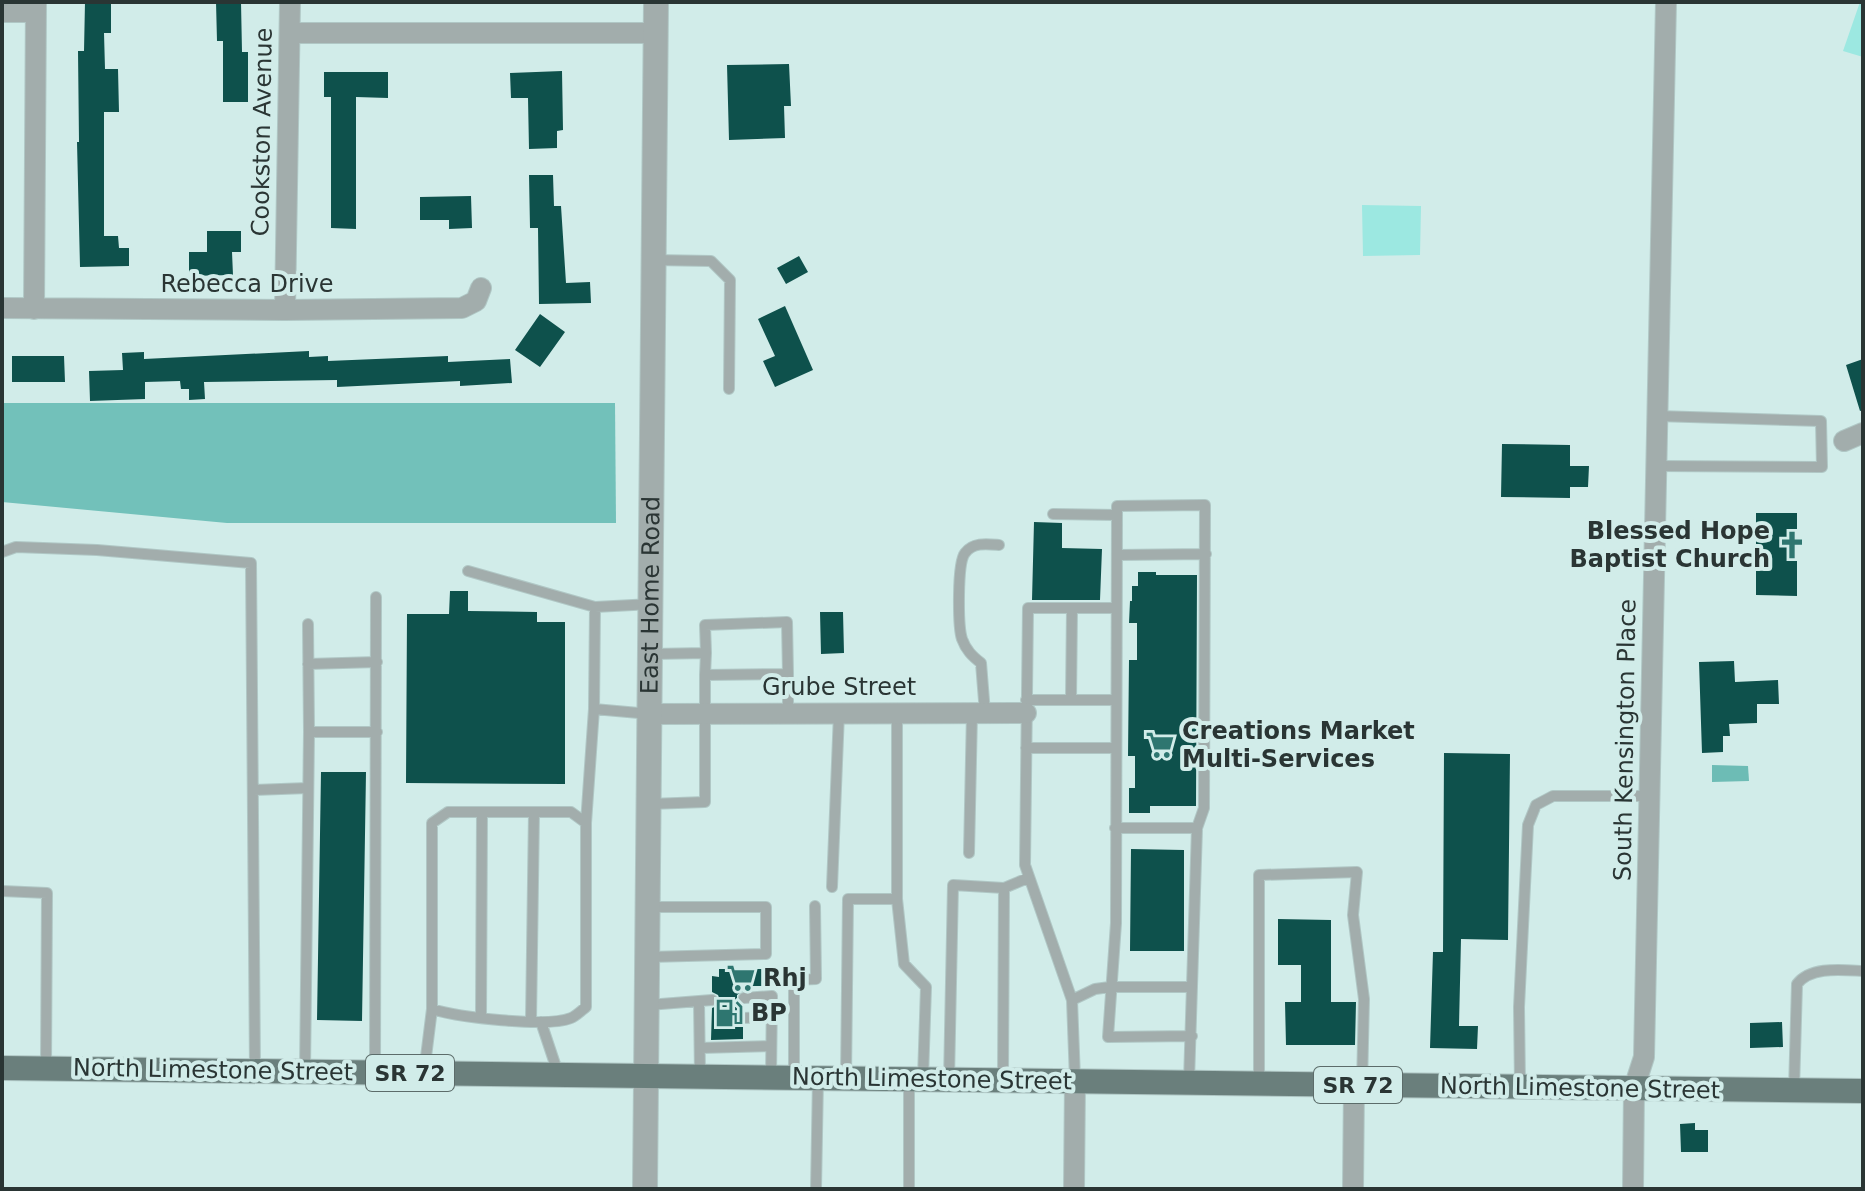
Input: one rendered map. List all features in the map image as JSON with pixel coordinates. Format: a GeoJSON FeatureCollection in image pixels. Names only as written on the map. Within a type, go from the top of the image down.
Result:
{"type":"FeatureCollection","features":[{"type":"Feature","properties":{"kind":"main road","name":"North Limestone Street"},"geometry":{"type":"LineString","coordinates":[[2,1068],[1863,1091]]}},
{"type":"Feature","properties":{"kind":"street","name":"Cookston Avenue"},"geometry":{"type":"LineString","coordinates":[[285,310],[290,2]]}},
{"type":"Feature","properties":{"kind":"street","name":"East Home Road"},"geometry":{"type":"LineString","coordinates":[[645,1189],[656,2]]}},
{"type":"Feature","properties":{"kind":"street","name":"South Kensington Place"},"geometry":{"type":"LineString","coordinates":[[1633,1189],[1634,1088],[1644,1057],[1666,2]]}},
{"type":"Feature","properties":{"kind":"street"},"geometry":{"type":"LineString","coordinates":[[2,12],[36,7],[34,309]]}},
{"type":"Feature","properties":{"kind":"street"},"geometry":{"type":"LineString","coordinates":[[290,33],[656,33]]}},
{"type":"Feature","properties":{"kind":"street","name":"Rebecca Drive"},"geometry":{"type":"LineString","coordinates":[[2,308],[462,308],[476,301],[481,288]]}},
{"type":"Feature","properties":{"kind":"street","name":"Grube Street"},"geometry":{"type":"LineString","coordinates":[[651,714],[978,713],[1026,706]]}},
{"type":"Feature","properties":{"kind":"street"},"geometry":{"type":"LineString","coordinates":[[1074,1189],[1075,1081]]}},
{"type":"Feature","properties":{"kind":"street"},"geometry":{"type":"LineString","coordinates":[[1353,1189],[1358,1085]]}},
{"type":"Feature","properties":{"kind":"lane"},"geometry":{"type":"LineString","coordinates":[[654,260],[711,261],[730,280],[729,389]]}},
{"type":"Feature","properties":{"kind":"lane"},"geometry":{"type":"LineString","coordinates":[[1656,466],[1822,467],[1821,421],[1657,416]]}},
{"type":"Feature","properties":{"kind":"lane"},"geometry":{"type":"LineString","coordinates":[[1189,1083],[1192,1036],[1197,828],[1204,808],[1205,505],[1117,506],[1116,923],[1108,1037],[1192,1036]]}},
{"type":"Feature","properties":{"kind":"lane"},"geometry":{"type":"LineString","coordinates":[[1053,514],[1117,515]]}},
{"type":"Feature","properties":{"kind":"lane"},"geometry":{"type":"LineString","coordinates":[[969,853],[981,663],[967,652],[960,636],[960,566],[965,553],[977,544],[999,545]]}},
{"type":"Feature","properties":{"kind":"lane"},"geometry":{"type":"LineString","coordinates":[[2,552],[16,547],[97,550],[251,563],[255,1071]]}},
{"type":"Feature","properties":{"kind":"lane"},"geometry":{"type":"LineString","coordinates":[[1117,555],[1206,554]]}},
{"type":"Feature","properties":{"kind":"lane"},"geometry":{"type":"LineString","coordinates":[[468,571],[595,607],[652,604]]}},
{"type":"Feature","properties":{"kind":"lane"},"geometry":{"type":"LineString","coordinates":[[375,1072],[376,597]]}},
{"type":"Feature","properties":{"kind":"lane"},"geometry":{"type":"LineString","coordinates":[[432,1009],[451,1015],[536,1022],[571,1019],[586,1007],[586,823],[594,709],[595,607]]}},
{"type":"Feature","properties":{"kind":"lane"},"geometry":{"type":"LineString","coordinates":[[1075,1081],[1072,1000],[1025,865],[1028,608],[1116,608]]}},
{"type":"Feature","properties":{"kind":"lane"},"geometry":{"type":"LineString","coordinates":[[1071,700],[1072,608]]}},
{"type":"Feature","properties":{"kind":"lane"},"geometry":{"type":"LineString","coordinates":[[650,804],[705,802],[705,625],[787,622],[788,713]]}},
{"type":"Feature","properties":{"kind":"lane"},"geometry":{"type":"LineString","coordinates":[[305,1071],[308,624]]}},
{"type":"Feature","properties":{"kind":"lane"},"geometry":{"type":"LineString","coordinates":[[652,654],[706,653]]}},
{"type":"Feature","properties":{"kind":"lane"},"geometry":{"type":"LineString","coordinates":[[308,664],[377,662]]}},
{"type":"Feature","properties":{"kind":"lane"},"geometry":{"type":"LineString","coordinates":[[705,675],[788,674]]}},
{"type":"Feature","properties":{"kind":"lane"},"geometry":{"type":"LineString","coordinates":[[1026,706],[1071,700],[1115,700]]}},
{"type":"Feature","properties":{"kind":"lane"},"geometry":{"type":"LineString","coordinates":[[594,709],[651,714]]}},
{"type":"Feature","properties":{"kind":"lane"},"geometry":{"type":"LineString","coordinates":[[832,887],[839,713]]}},
{"type":"Feature","properties":{"kind":"lane"},"geometry":{"type":"LineString","coordinates":[[897,713],[897,899],[904,964],[926,987],[909,1189]]}},
{"type":"Feature","properties":{"kind":"lane"},"geometry":{"type":"LineString","coordinates":[[309,732],[377,732]]}},
{"type":"Feature","properties":{"kind":"lane"},"geometry":{"type":"LineString","coordinates":[[1026,748],[1115,748]]}},
{"type":"Feature","properties":{"kind":"lane"},"geometry":{"type":"LineString","coordinates":[[253,790],[308,788]]}},
{"type":"Feature","properties":{"kind":"lane"},"geometry":{"type":"LineString","coordinates":[[1520,1087],[1519,1007],[1528,825],[1536,805],[1553,796],[1650,796]]}},
{"type":"Feature","properties":{"kind":"lane"},"geometry":{"type":"LineString","coordinates":[[424,1073],[432,1009],[432,823],[448,812],[571,812],[586,823]]}},
{"type":"Feature","properties":{"kind":"lane"},"geometry":{"type":"LineString","coordinates":[[481,1017],[482,812]]}},
{"type":"Feature","properties":{"kind":"lane"},"geometry":{"type":"LineString","coordinates":[[534,812],[536,1022],[559,1075]]}},
{"type":"Feature","properties":{"kind":"lane"},"geometry":{"type":"LineString","coordinates":[[1115,828],[1197,828]]}},
{"type":"Feature","properties":{"kind":"lane"},"geometry":{"type":"LineString","coordinates":[[1259,1084],[1259,875],[1357,872],[1353,915],[1364,999],[1358,1085]]}},
{"type":"Feature","properties":{"kind":"lane"},"geometry":{"type":"LineString","coordinates":[[949,1080],[953,885],[1004,888],[1028,878]]}},
{"type":"Feature","properties":{"kind":"lane"},"geometry":{"type":"LineString","coordinates":[[1003,1080],[1004,888]]}},
{"type":"Feature","properties":{"kind":"lane"},"geometry":{"type":"LineString","coordinates":[[2,891],[47,893],[46,1068]]}},
{"type":"Feature","properties":{"kind":"lane"},"geometry":{"type":"LineString","coordinates":[[846,1079],[848,899],[897,899]]}},
{"type":"Feature","properties":{"kind":"lane"},"geometry":{"type":"LineString","coordinates":[[815,906],[816,979],[794,980],[794,1078],[816,1189]]}},
{"type":"Feature","properties":{"kind":"lane"},"geometry":{"type":"LineString","coordinates":[[649,957],[766,954],[766,907],[650,907]]}},
{"type":"Feature","properties":{"kind":"lane"},"geometry":{"type":"LineString","coordinates":[[1794,1090],[1797,984],[1806,975],[1818,972],[1863,971]]}},
{"type":"Feature","properties":{"kind":"lane"},"geometry":{"type":"LineString","coordinates":[[1072,1000],[1095,989],[1110,987],[1191,987]]}},
{"type":"Feature","properties":{"kind":"lane"},"geometry":{"type":"LineString","coordinates":[[744,998],[772,996],[771,1046],[794,1078]]}},
{"type":"Feature","properties":{"kind":"lane"},"geometry":{"type":"LineString","coordinates":[[648,1005],[712,1000]]}},
{"type":"Feature","properties":{"kind":"lane"},"geometry":{"type":"LineString","coordinates":[[699,1001],[700,1076]]}},
{"type":"Feature","properties":{"kind":"lane"},"geometry":{"type":"LineString","coordinates":[[743,1018],[772,1017]]}},
{"type":"Feature","properties":{"kind":"lane"},"geometry":{"type":"LineString","coordinates":[[699,1021],[711,1020]]}},
{"type":"Feature","properties":{"kind":"lane"},"geometry":{"type":"LineString","coordinates":[[700,1048],[771,1046]]}},
{"type":"Feature","properties":{"kind":"shaded area"},"geometry":{"type":"Polygon","coordinates":[[[1860,2],[1863,2],[1863,57],[1843,51],[1860,2]]]}},
{"type":"Feature","properties":{"kind":"shaded area"},"geometry":{"type":"Polygon","coordinates":[[[1362,205],[1421,206],[1420,255],[1363,256],[1362,205]]]}},
{"type":"Feature","properties":{"kind":"shaded area"},"geometry":{"type":"Polygon","coordinates":[[[2,403],[615,403],[616,523],[227,523],[2,502],[2,403]]]}},
{"type":"Feature","properties":{"kind":"shaded area"},"geometry":{"type":"Polygon","coordinates":[[[1712,765],[1748,766],[1749,781],[1712,782],[1712,765]]]}},
{"type":"Feature","properties":{"kind":"building"},"geometry":{"type":"Polygon","coordinates":[[[85,2],[111,2],[111,33],[104,33],[105,69],[118,69],[119,112],[104,112],[104,236],[118,236],[119,248],[129,248],[129,266],[80,267],[78,51],[84,51],[85,2]]]}},
{"type":"Feature","properties":{"kind":"building"},"geometry":{"type":"Polygon","coordinates":[[[216,2],[241,2],[242,52],[248,52],[248,102],[223,102],[223,41],[217,41],[216,2]]]}},
{"type":"Feature","properties":{"kind":"building"},"geometry":{"type":"Polygon","coordinates":[[[789,64],[791,106],[784,106],[785,138],[729,140],[727,65],[789,64]]]}},
{"type":"Feature","properties":{"kind":"building"},"geometry":{"type":"Polygon","coordinates":[[[562,71],[563,130],[557,131],[557,148],[529,149],[528,98],[511,98],[510,73],[562,71]]]}},
{"type":"Feature","properties":{"kind":"building"},"geometry":{"type":"Polygon","coordinates":[[[324,72],[388,72],[388,98],[356,97],[356,229],[331,228],[331,97],[324,97],[324,72]]]}},
{"type":"Feature","properties":{"kind":"building"},"geometry":{"type":"Polygon","coordinates":[[[529,175],[553,175],[554,206],[561,206],[566,283],[590,282],[591,303],[539,304],[538,228],[530,228],[529,175]]]}},
{"type":"Feature","properties":{"kind":"building"},"geometry":{"type":"Polygon","coordinates":[[[471,196],[472,228],[449,229],[449,220],[420,220],[420,197],[471,196]]]}},
{"type":"Feature","properties":{"kind":"building"},"geometry":{"type":"Polygon","coordinates":[[[207,231],[241,231],[241,252],[232,252],[233,275],[189,276],[189,252],[207,252],[207,231]]]}},
{"type":"Feature","properties":{"kind":"building"},"geometry":{"type":"Polygon","coordinates":[[[799,256],[808,272],[786,284],[777,268],[799,256]]]}},
{"type":"Feature","properties":{"kind":"building"},"geometry":{"type":"Polygon","coordinates":[[[785,306],[813,370],[775,387],[763,361],[775,356],[758,319],[785,306]]]}},
{"type":"Feature","properties":{"kind":"building"},"geometry":{"type":"Polygon","coordinates":[[[540,314],[565,332],[540,367],[515,350],[540,314]]]}},
{"type":"Feature","properties":{"kind":"building"},"geometry":{"type":"Polygon","coordinates":[[[309,351],[309,357],[328,356],[328,361],[448,356],[448,362],[510,359],[512,383],[460,386],[460,381],[337,387],[337,380],[204,382],[205,399],[189,400],[189,389],[181,389],[180,381],[145,382],[145,399],[90,401],[89,371],[123,370],[122,353],[144,352],[144,359],[309,351]]]}},
{"type":"Feature","properties":{"kind":"building"},"geometry":{"type":"Polygon","coordinates":[[[12,356],[64,356],[65,382],[12,382],[12,356]]]}},
{"type":"Feature","properties":{"kind":"building"},"geometry":{"type":"Polygon","coordinates":[[[1863,359],[1863,410],[1860,411],[1846,365],[1863,359]]]}},
{"type":"Feature","properties":{"kind":"building"},"geometry":{"type":"Polygon","coordinates":[[[1502,444],[1570,445],[1570,466],[1589,466],[1588,487],[1570,487],[1570,498],[1501,497],[1502,444]]]}},
{"type":"Feature","properties":{"kind":"building"},"geometry":{"type":"Polygon","coordinates":[[[1756,513],[1797,513],[1797,596],[1756,595],[1756,513]]]}},
{"type":"Feature","properties":{"kind":"building"},"geometry":{"type":"Polygon","coordinates":[[[1034,522],[1062,523],[1062,548],[1102,549],[1100,600],[1032,600],[1034,522]]]}},
{"type":"Feature","properties":{"kind":"building"},"geometry":{"type":"Polygon","coordinates":[[[1138,572],[1197,575],[1196,806],[1150,806],[1150,813],[1129,813],[1129,788],[1135,788],[1135,756],[1128,756],[1129,660],[1137,660],[1137,623],[1129,623],[1132,586],[1138,586],[1138,572]]]}},
{"type":"Feature","properties":{"kind":"building"},"geometry":{"type":"Polygon","coordinates":[[[450,591],[468,591],[468,611],[537,612],[537,622],[565,622],[565,784],[406,783],[407,614],[449,614],[450,591]]]}},
{"type":"Feature","properties":{"kind":"building"},"geometry":{"type":"Polygon","coordinates":[[[820,612],[843,612],[844,653],[821,654],[820,612]]]}},
{"type":"Feature","properties":{"kind":"building"},"geometry":{"type":"Polygon","coordinates":[[[1734,661],[1735,682],[1778,680],[1779,704],[1757,704],[1757,723],[1729,724],[1730,736],[1723,736],[1723,752],[1702,753],[1699,662],[1734,661]]]}},
{"type":"Feature","properties":{"kind":"building"},"geometry":{"type":"Polygon","coordinates":[[[1444,753],[1510,754],[1508,940],[1461,939],[1459,1026],[1478,1026],[1477,1049],[1430,1048],[1433,952],[1443,952],[1444,753]]]}},
{"type":"Feature","properties":{"kind":"building"},"geometry":{"type":"Polygon","coordinates":[[[321,772],[366,772],[362,1021],[317,1020],[321,772]]]}},
{"type":"Feature","properties":{"kind":"building"},"geometry":{"type":"Polygon","coordinates":[[[1131,849],[1184,850],[1184,951],[1130,951],[1131,849]]]}},
{"type":"Feature","properties":{"kind":"building"},"geometry":{"type":"Polygon","coordinates":[[[1278,919],[1331,920],[1331,1002],[1356,1002],[1355,1045],[1286,1045],[1285,1002],[1301,1002],[1301,965],[1278,965],[1278,919]]]}},
{"type":"Feature","properties":{"kind":"building"},"geometry":{"type":"Polygon","coordinates":[[[719,969],[762,969],[762,986],[744,986],[744,990],[737,995],[737,1002],[743,1010],[735,1018],[743,1026],[743,1039],[711,1040],[712,1008],[720,1000],[712,992],[712,976],[719,977],[719,969]]]}},
{"type":"Feature","properties":{"kind":"building"},"geometry":{"type":"Polygon","coordinates":[[[1782,1022],[1783,1047],[1750,1048],[1750,1023],[1782,1022]]]}},
{"type":"Feature","properties":{"kind":"building"},"geometry":{"type":"Polygon","coordinates":[[[1695,1123],[1695,1130],[1708,1130],[1708,1152],[1681,1152],[1680,1124],[1695,1123]]]}},
{"type":"Feature","properties":{"kind":"place","name":"Blessed Hope Baptist Church"},"geometry":{"type":"Point","coordinates":[1792,545]}},
{"type":"Feature","properties":{"kind":"place","name":"Creations Market Multi-Services"},"geometry":{"type":"Point","coordinates":[1160,745]}},
{"type":"Feature","properties":{"kind":"place","name":"Rhj"},"geometry":{"type":"Point","coordinates":[741,978]}},
{"type":"Feature","properties":{"kind":"place","name":"BP"},"geometry":{"type":"Point","coordinates":[729,1013]}}]}
